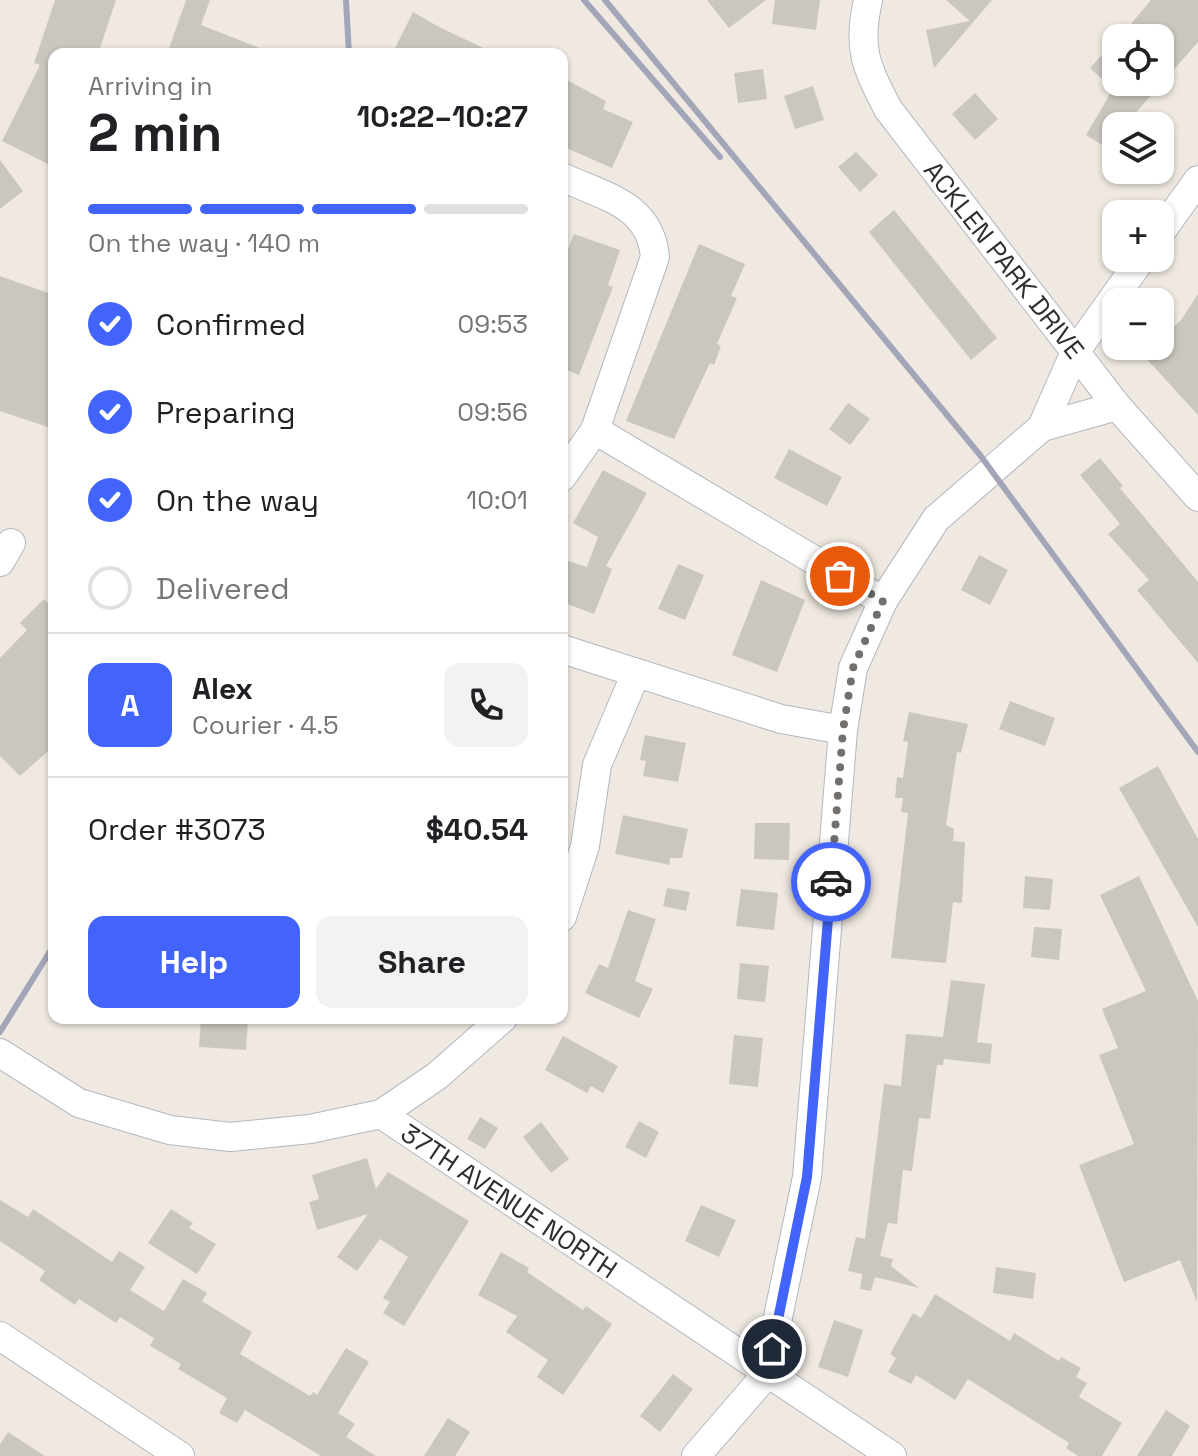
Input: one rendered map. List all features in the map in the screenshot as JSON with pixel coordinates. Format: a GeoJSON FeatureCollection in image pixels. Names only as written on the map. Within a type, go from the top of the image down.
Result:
{"type":"FeatureCollection","features":[{"type":"Feature","properties":{"kind":"street","name":"ACKLEN PARK DRIVE"},"geometry":{"type":"LineString","coordinates":[[868,0],[860,34],[865,63],[888,109],[1117,406],[1198,497]]}},
{"type":"Feature","properties":{"kind":"street"},"geometry":{"type":"LineString","coordinates":[[568,180],[633,210],[647,224],[655,257],[595,430],[568,468]]}},
{"type":"Feature","properties":{"kind":"street"},"geometry":{"type":"LineString","coordinates":[[1174,213],[1198,180]]}},
{"type":"Feature","properties":{"kind":"street"},"geometry":{"type":"LineString","coordinates":[[696,1456],[766,1375],[807,1177],[843,730],[853,668],[883,601],[936,519],[1042,427],[1075,352],[1132,272]]}},
{"type":"Feature","properties":{"kind":"street"},"geometry":{"type":"LineString","coordinates":[[1042,427],[1117,406]]}},
{"type":"Feature","properties":{"kind":"street"},"geometry":{"type":"LineString","coordinates":[[595,430],[883,601]]}},
{"type":"Feature","properties":{"kind":"street"},"geometry":{"type":"LineString","coordinates":[[568,651],[781,719],[843,730]]}},
{"type":"Feature","properties":{"kind":"street"},"geometry":{"type":"LineString","coordinates":[[568,898],[585,846],[597,765],[636,673]]}},
{"type":"Feature","properties":{"kind":"street"},"geometry":{"type":"LineString","coordinates":[[381,1114],[437,1076],[496,1024]]}},
{"type":"Feature","properties":{"kind":"street","name":"37TH AVENUE NORTH"},"geometry":{"type":"LineString","coordinates":[[0,1053],[79,1103],[170,1130],[230,1137],[310,1129],[381,1114],[766,1375],[892,1456]]}},
{"type":"Feature","properties":{"kind":"street"},"geometry":{"type":"LineString","coordinates":[[0,1336],[180,1456]]}},
{"type":"Feature","properties":{"kind":"building"},"geometry":{"type":"Polygon","coordinates":[[[55,0],[116,0],[100,48],[48,48],[48,164],[2,141],[40,65],[34,63],[55,0]]]}},
{"type":"Feature","properties":{"kind":"building"},"geometry":{"type":"Polygon","coordinates":[[[186,0],[210,0],[201,25],[260,48],[169,48],[186,0]]]}},
{"type":"Feature","properties":{"kind":"building"},"geometry":{"type":"Polygon","coordinates":[[[707,0],[766,0],[729,28],[707,0]]]}},
{"type":"Feature","properties":{"kind":"building"},"geometry":{"type":"Polygon","coordinates":[[[775,0],[820,0],[816,30],[772,24],[775,0]]]}},
{"type":"Feature","properties":{"kind":"building"},"geometry":{"type":"Polygon","coordinates":[[[946,0],[992,0],[934,68],[926,30],[970,21],[946,0]]]}},
{"type":"Feature","properties":{"kind":"building"},"geometry":{"type":"Polygon","coordinates":[[[1151,0],[1198,0],[1198,42],[1174,69],[1174,24],[1131,24],[1151,0]]]}},
{"type":"Feature","properties":{"kind":"building"},"geometry":{"type":"Polygon","coordinates":[[[413,12],[483,48],[395,48],[413,12]]]}},
{"type":"Feature","properties":{"kind":"building"},"geometry":{"type":"Polygon","coordinates":[[[1102,55],[1102,79],[1090,68],[1102,55]]]}},
{"type":"Feature","properties":{"kind":"building"},"geometry":{"type":"Polygon","coordinates":[[[763,69],[767,99],[738,103],[734,73],[763,69]]]}},
{"type":"Feature","properties":{"kind":"building"},"geometry":{"type":"Polygon","coordinates":[[[568,81],[606,101],[603,109],[633,122],[612,168],[568,149],[568,81]]]}},
{"type":"Feature","properties":{"kind":"building"},"geometry":{"type":"Polygon","coordinates":[[[813,86],[824,120],[795,129],[784,96],[813,86]]]}},
{"type":"Feature","properties":{"kind":"building"},"geometry":{"type":"Polygon","coordinates":[[[975,93],[998,119],[975,140],[952,114],[975,93]]]}},
{"type":"Feature","properties":{"kind":"building"},"geometry":{"type":"Polygon","coordinates":[[[1109,96],[1150,96],[1136,112],[1102,112],[1102,145],[1086,135],[1109,96]]]}},
{"type":"Feature","properties":{"kind":"building"},"geometry":{"type":"Polygon","coordinates":[[[856,152],[878,175],[860,192],[838,167],[856,152]]]}},
{"type":"Feature","properties":{"kind":"building"},"geometry":{"type":"Polygon","coordinates":[[[0,160],[23,191],[0,209],[0,160]]]}},
{"type":"Feature","properties":{"kind":"building"},"geometry":{"type":"Polygon","coordinates":[[[894,210],[997,338],[971,360],[869,232],[894,210]]]}},
{"type":"Feature","properties":{"kind":"building"},"geometry":{"type":"Polygon","coordinates":[[[574,234],[620,250],[608,285],[613,287],[579,375],[568,370],[568,250],[574,234]]]}},
{"type":"Feature","properties":{"kind":"building"},"geometry":{"type":"Polygon","coordinates":[[[699,244],[745,264],[731,296],[737,298],[717,344],[721,346],[714,365],[710,363],[674,439],[626,421],[699,244]]]}},
{"type":"Feature","properties":{"kind":"building"},"geometry":{"type":"Polygon","coordinates":[[[0,276],[48,293],[48,427],[0,411],[0,276]]]}},
{"type":"Feature","properties":{"kind":"building"},"geometry":{"type":"Polygon","coordinates":[[[1198,294],[1198,415],[1148,360],[1174,360],[1174,326],[1198,294]]]}},
{"type":"Feature","properties":{"kind":"building"},"geometry":{"type":"Polygon","coordinates":[[[848,403],[870,419],[850,445],[829,429],[848,403]]]}},
{"type":"Feature","properties":{"kind":"building"},"geometry":{"type":"Polygon","coordinates":[[[789,449],[842,477],[827,506],[774,478],[789,449]]]}},
{"type":"Feature","properties":{"kind":"building"},"geometry":{"type":"Polygon","coordinates":[[[1100,458],[1123,486],[1120,488],[1198,582],[1198,663],[1137,590],[1149,580],[1108,534],[1120,524],[1080,475],[1100,458]]]}},
{"type":"Feature","properties":{"kind":"building"},"geometry":{"type":"Polygon","coordinates":[[[603,470],[647,493],[606,566],[612,569],[594,614],[568,604],[568,561],[587,567],[598,537],[573,523],[603,470]]]}},
{"type":"Feature","properties":{"kind":"building"},"geometry":{"type":"Polygon","coordinates":[[[979,555],[1008,570],[990,605],[961,590],[979,555]]]}},
{"type":"Feature","properties":{"kind":"building"},"geometry":{"type":"Polygon","coordinates":[[[678,564],[704,575],[685,620],[658,609],[678,564]]]}},
{"type":"Feature","properties":{"kind":"building"},"geometry":{"type":"Polygon","coordinates":[[[761,580],[805,600],[777,672],[732,655],[761,580]]]}},
{"type":"Feature","properties":{"kind":"building"},"geometry":{"type":"Polygon","coordinates":[[[44,599],[48,603],[48,751],[20,776],[0,756],[0,658],[27,630],[20,623],[44,599]]]}},
{"type":"Feature","properties":{"kind":"building"},"geometry":{"type":"Polygon","coordinates":[[[1010,701],[1055,718],[1045,746],[999,729],[1010,701]]]}},
{"type":"Feature","properties":{"kind":"building"},"geometry":{"type":"Polygon","coordinates":[[[909,712],[968,724],[961,753],[957,752],[946,825],[954,829],[953,841],[965,842],[962,903],[953,902],[946,963],[891,958],[908,813],[901,812],[903,798],[895,798],[897,777],[903,778],[908,742],[903,741],[909,712]]]}},
{"type":"Feature","properties":{"kind":"building"},"geometry":{"type":"Polygon","coordinates":[[[645,735],[686,743],[678,782],[643,776],[646,761],[640,760],[645,735]]]}},
{"type":"Feature","properties":{"kind":"building"},"geometry":{"type":"Polygon","coordinates":[[[1158,766],[1198,839],[1198,927],[1119,788],[1158,766]]]}},
{"type":"Feature","properties":{"kind":"building"},"geometry":{"type":"Polygon","coordinates":[[[623,815],[688,829],[682,858],[670,858],[670,865],[615,854],[623,815]]]}},
{"type":"Feature","properties":{"kind":"building"},"geometry":{"type":"Polygon","coordinates":[[[755,823],[790,823],[789,860],[754,859],[755,823]]]}},
{"type":"Feature","properties":{"kind":"building"},"geometry":{"type":"Polygon","coordinates":[[[1025,876],[1053,879],[1050,910],[1023,908],[1025,876]]]}},
{"type":"Feature","properties":{"kind":"building"},"geometry":{"type":"Polygon","coordinates":[[[1139,876],[1198,1001],[1197,1302],[1180,1260],[1124,1282],[1079,1165],[1134,1144],[1099,1055],[1118,1048],[1102,1009],[1146,991],[1100,895],[1139,876]]]}},
{"type":"Feature","properties":{"kind":"building"},"geometry":{"type":"Polygon","coordinates":[[[667,888],[690,892],[686,911],[663,906],[667,888]]]}},
{"type":"Feature","properties":{"kind":"building"},"geometry":{"type":"Polygon","coordinates":[[[741,889],[778,893],[774,930],[736,926],[741,889]]]}},
{"type":"Feature","properties":{"kind":"building"},"geometry":{"type":"Polygon","coordinates":[[[628,910],[656,919],[635,981],[653,989],[639,1018],[585,993],[599,964],[608,968],[628,910]]]}},
{"type":"Feature","properties":{"kind":"building"},"geometry":{"type":"Polygon","coordinates":[[[1034,927],[1062,929],[1059,960],[1031,957],[1034,927]]]}},
{"type":"Feature","properties":{"kind":"building"},"geometry":{"type":"Polygon","coordinates":[[[740,963],[769,966],[765,1002],[737,999],[740,963]]]}},
{"type":"Feature","properties":{"kind":"building"},"geometry":{"type":"Polygon","coordinates":[[[951,980],[985,984],[977,1042],[992,1044],[990,1064],[944,1059],[943,1065],[937,1065],[930,1119],[919,1118],[912,1171],[903,1170],[897,1224],[888,1223],[880,1256],[893,1259],[891,1266],[919,1288],[875,1277],[871,1291],[860,1289],[862,1274],[848,1271],[856,1237],[865,1239],[884,1084],[901,1086],[906,1034],[943,1037],[951,980]]]}},
{"type":"Feature","properties":{"kind":"building"},"geometry":{"type":"Polygon","coordinates":[[[201,1024],[248,1024],[246,1050],[199,1047],[201,1024]]]}},
{"type":"Feature","properties":{"kind":"building"},"geometry":{"type":"Polygon","coordinates":[[[734,1035],[763,1038],[758,1087],[729,1084],[734,1035]]]}},
{"type":"Feature","properties":{"kind":"building"},"geometry":{"type":"Polygon","coordinates":[[[563,1036],[618,1066],[603,1093],[591,1086],[587,1093],[545,1070],[563,1036]]]}},
{"type":"Feature","properties":{"kind":"building"},"geometry":{"type":"Polygon","coordinates":[[[480,1117],[498,1128],[485,1149],[467,1139],[480,1117]]]}},
{"type":"Feature","properties":{"kind":"building"},"geometry":{"type":"Polygon","coordinates":[[[639,1121],[659,1132],[646,1158],[625,1147],[639,1121]]]}},
{"type":"Feature","properties":{"kind":"building"},"geometry":{"type":"Polygon","coordinates":[[[541,1122],[569,1159],[551,1173],[523,1137],[541,1122]]]}},
{"type":"Feature","properties":{"kind":"building"},"geometry":{"type":"Polygon","coordinates":[[[367,1158],[376,1189],[388,1172],[469,1221],[404,1326],[383,1313],[390,1302],[383,1298],[408,1257],[380,1239],[357,1271],[337,1257],[368,1214],[317,1230],[309,1202],[319,1199],[312,1175],[367,1158]]]}},
{"type":"Feature","properties":{"kind":"building"},"geometry":{"type":"Polygon","coordinates":[[[0,1200],[28,1217],[33,1209],[112,1262],[119,1251],[145,1267],[130,1290],[164,1311],[183,1279],[207,1293],[202,1301],[252,1332],[240,1354],[310,1396],[313,1392],[317,1395],[346,1348],[369,1362],[338,1413],[355,1424],[346,1437],[376,1456],[321,1456],[245,1410],[237,1423],[219,1413],[227,1398],[178,1369],[181,1364],[150,1346],[154,1338],[120,1317],[116,1323],[79,1299],[75,1305],[39,1280],[45,1271],[0,1241],[0,1200]]]}},
{"type":"Feature","properties":{"kind":"building"},"geometry":{"type":"Polygon","coordinates":[[[701,1205],[736,1220],[719,1257],[685,1241],[701,1205]]]}},
{"type":"Feature","properties":{"kind":"building"},"geometry":{"type":"Polygon","coordinates":[[[171,1209],[193,1223],[189,1228],[216,1244],[197,1274],[148,1243],[171,1209]]]}},
{"type":"Feature","properties":{"kind":"building"},"geometry":{"type":"Polygon","coordinates":[[[501,1252],[529,1268],[527,1272],[583,1310],[586,1306],[612,1324],[563,1395],[537,1377],[548,1360],[506,1332],[517,1316],[478,1295],[501,1252]]]}},
{"type":"Feature","properties":{"kind":"building"},"geometry":{"type":"Polygon","coordinates":[[[996,1267],[1036,1273],[1033,1299],[993,1293],[996,1267]]]}},
{"type":"Feature","properties":{"kind":"building"},"geometry":{"type":"Polygon","coordinates":[[[935,1294],[1010,1341],[1014,1333],[1059,1361],[1061,1357],[1081,1368],[1076,1377],[1087,1383],[1079,1397],[1122,1423],[1102,1456],[1078,1456],[1066,1448],[1069,1443],[968,1379],[955,1400],[916,1375],[911,1384],[888,1372],[896,1358],[890,1354],[913,1313],[921,1318],[935,1294]]]}},
{"type":"Feature","properties":{"kind":"building"},"geometry":{"type":"Polygon","coordinates":[[[834,1320],[863,1330],[848,1377],[818,1367],[834,1320]]]}},
{"type":"Feature","properties":{"kind":"building"},"geometry":{"type":"Polygon","coordinates":[[[673,1374],[693,1389],[660,1432],[640,1416],[673,1374]]]}},
{"type":"Feature","properties":{"kind":"building"},"geometry":{"type":"Polygon","coordinates":[[[1166,1410],[1190,1426],[1172,1456],[1137,1456],[1166,1410]]]}},
{"type":"Feature","properties":{"kind":"building"},"geometry":{"type":"Polygon","coordinates":[[[448,1418],[470,1432],[455,1456],[424,1456],[448,1418]]]}},
{"type":"Feature","properties":{"kind":"building"},"geometry":{"type":"Polygon","coordinates":[[[8,1432],[45,1456],[0,1456],[0,1444],[8,1432]]]}},
{"type":"Feature","properties":{"kind":"railway"},"geometry":{"type":"LineString","coordinates":[[346,0],[349,48]]}},
{"type":"Feature","properties":{"kind":"railway"},"geometry":{"type":"LineString","coordinates":[[584,0],[720,157]]}},
{"type":"Feature","properties":{"kind":"railway"},"geometry":{"type":"LineString","coordinates":[[605,0],[980,455],[1198,752]]}},
{"type":"Feature","properties":{"kind":"railway"},"geometry":{"type":"LineString","coordinates":[[0,1032],[48,955]]}},
{"type":"Feature","properties":{"kind":"way so far"},"geometry":{"type":"LineString","coordinates":[[831,882],[843,730],[853,668],[866,633],[883,601],[840,576]]}},
{"type":"Feature","properties":{"kind":"route"},"geometry":{"type":"LineString","coordinates":[[772,1349],[807,1177],[831,882]]}}]}
